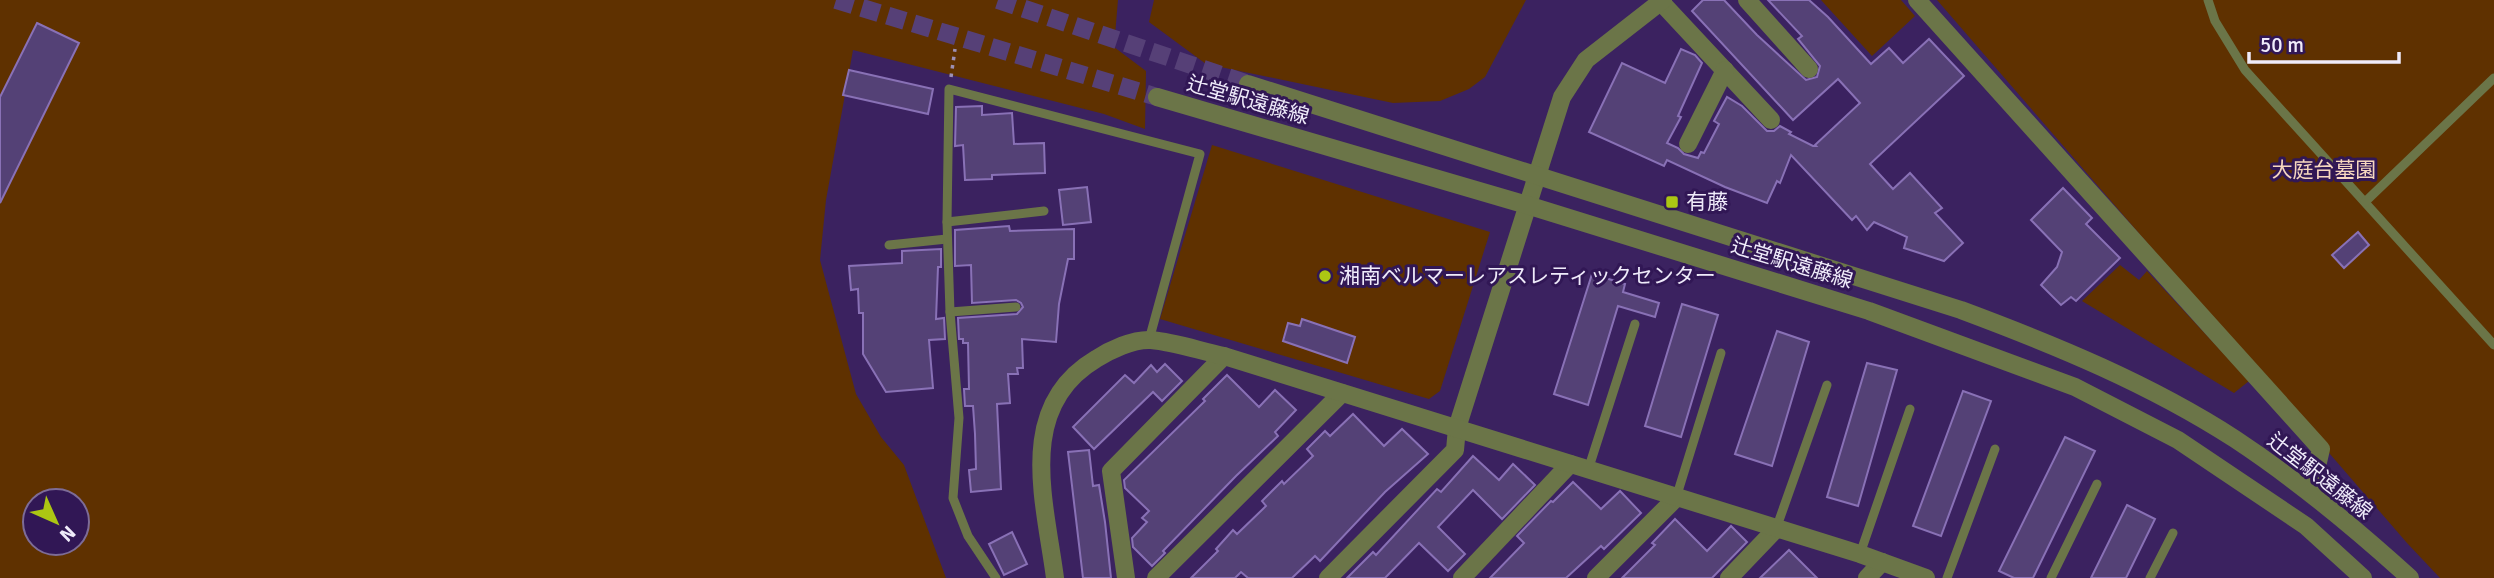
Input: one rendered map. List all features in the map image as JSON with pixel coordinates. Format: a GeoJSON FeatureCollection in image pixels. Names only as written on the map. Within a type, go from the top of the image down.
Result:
{"type":"FeatureCollection","features":[{"type":"Feature","properties":{"kind":"street"},"geometry":{"type":"LineString","coordinates":[[1747,0],[1809,69]]}},
{"type":"Feature","properties":{"kind":"street"},"geometry":{"type":"LineString","coordinates":[[1917,0],[2321,449],[2311,493]]}},
{"type":"Feature","properties":{"kind":"street"},"geometry":{"type":"LineString","coordinates":[[1328,578],[1455,450],[1457,428],[1536,174],[1562,97],[1586,60],[1662,1],[1771,120]]}},
{"type":"Feature","properties":{"kind":"street"},"geometry":{"type":"LineString","coordinates":[[1688,144],[1725,71]]}},
{"type":"Feature","properties":{"kind":"street","name":"辻堂駅遠藤線"},"geometry":{"type":"LineString","coordinates":[[1248,84],[1948,306],[2028,335],[2164,398],[2234,439],[2311,493],[2410,578]]}},
{"type":"Feature","properties":{"kind":"street","name":"辻堂駅遠藤線"},"geometry":{"type":"LineString","coordinates":[[1157,97],[1527,205],[1868,311],[2075,387],[2178,440],[2306,526],[2363,578]]}},
{"type":"Feature","properties":{"kind":"street"},"geometry":{"type":"LineString","coordinates":[[1055,578],[1040,448],[1049,410],[1063,387],[1082,367],[1111,349],[1149,340],[1224,356],[1860,554],[1926,578]]}},
{"type":"Feature","properties":{"kind":"street"},"geometry":{"type":"LineString","coordinates":[[1126,578],[1111,471],[1224,356]]}},
{"type":"Feature","properties":{"kind":"street"},"geometry":{"type":"LineString","coordinates":[[1156,578],[1342,393]]}},
{"type":"Feature","properties":{"kind":"street"},"geometry":{"type":"LineString","coordinates":[[1462,578],[1570,464]]}},
{"type":"Feature","properties":{"kind":"street"},"geometry":{"type":"LineString","coordinates":[[1595,578],[1676,498]]}},
{"type":"Feature","properties":{"kind":"street"},"geometry":{"type":"LineString","coordinates":[[1729,578],[1776,529]]}},
{"type":"Feature","properties":{"kind":"street"},"geometry":{"type":"LineString","coordinates":[[1867,578],[1882,562]]}},
{"type":"Feature","properties":{"kind":"lane"},"geometry":{"type":"LineString","coordinates":[[2208,0],[2215,21],[2245,70],[2494,345]]}},
{"type":"Feature","properties":{"kind":"lane"},"geometry":{"type":"LineString","coordinates":[[2365,202],[2494,78]]}},
{"type":"Feature","properties":{"kind":"lane"},"geometry":{"type":"LineString","coordinates":[[996,578],[968,536],[953,498],[959,418],[947,239],[949,89],[1200,154],[1149,340]]}},
{"type":"Feature","properties":{"kind":"lane"},"geometry":{"type":"LineString","coordinates":[[947,222],[1044,211]]}},
{"type":"Feature","properties":{"kind":"lane"},"geometry":{"type":"LineString","coordinates":[[889,245],[947,239]]}},
{"type":"Feature","properties":{"kind":"lane"},"geometry":{"type":"LineString","coordinates":[[950,312],[1016,307]]}},
{"type":"Feature","properties":{"kind":"lane"},"geometry":{"type":"LineString","coordinates":[[1588,470],[1635,324]]}},
{"type":"Feature","properties":{"kind":"lane"},"geometry":{"type":"LineString","coordinates":[[1676,498],[1721,353]]}},
{"type":"Feature","properties":{"kind":"lane"},"geometry":{"type":"LineString","coordinates":[[1776,529],[1827,385]]}},
{"type":"Feature","properties":{"kind":"lane"},"geometry":{"type":"LineString","coordinates":[[1860,554],[1910,409]]}},
{"type":"Feature","properties":{"kind":"lane"},"geometry":{"type":"LineString","coordinates":[[1947,578],[1995,449]]}},
{"type":"Feature","properties":{"kind":"lane"},"geometry":{"type":"LineString","coordinates":[[2051,578],[2096,484]]}},
{"type":"Feature","properties":{"kind":"lane"},"geometry":{"type":"LineString","coordinates":[[2150,578],[2173,533]]}},
{"type":"Feature","properties":{"kind":"path"},"geometry":{"type":"LineString","coordinates":[[949,89],[955,49]]}},
{"type":"Feature","properties":{"kind":"green space"},"geometry":{"type":"Polygon","coordinates":[[[0,0],[1118,0],[1114,47],[1146,71],[1145,129],[1104,114],[853,50],[826,200],[820,260],[856,394],[881,437],[904,465],[946,578],[0,578],[0,0]]]}},
{"type":"Feature","properties":{"kind":"green space"},"geometry":{"type":"Polygon","coordinates":[[[1154,0],[1526,0],[1485,77],[1469,89],[1440,101],[1393,103],[1206,64],[1149,22],[1154,0]]]}},
{"type":"Feature","properties":{"kind":"green space"},"geometry":{"type":"Polygon","coordinates":[[[1821,0],[1901,0],[1915,16],[1872,56],[1821,0]]]}},
{"type":"Feature","properties":{"kind":"green space","name":"大庭台墓園"},"geometry":{"type":"Polygon","coordinates":[[[1937,0],[2494,0],[2494,578],[2440,578],[1937,0]]]}},
{"type":"Feature","properties":{"kind":"green space","name":"湘南ベルマーレアスレティックセンター"},"geometry":{"type":"Polygon","coordinates":[[[1212,145],[1490,232],[1440,391],[1429,399],[1160,319],[1212,145]]]}},
{"type":"Feature","properties":{"kind":"green space"},"geometry":{"type":"Polygon","coordinates":[[[2120,265],[2139,280],[2147,271],[2249,381],[2234,393],[2082,301],[2120,265]]]}},
{"type":"Feature","properties":{"kind":"building"},"geometry":{"type":"Polygon","coordinates":[[[1703,0],[1724,0],[1806,80],[1817,77],[1820,66],[1798,39],[1802,36],[1768,0],[1809,0],[1871,64],[1889,48],[1903,63],[1929,39],[1964,76],[1870,164],[1893,189],[1910,173],[1942,208],[1935,213],[1963,243],[1944,261],[1904,248],[1907,237],[1874,222],[1867,230],[1856,216],[1852,220],[1791,155],[1780,183],[1777,181],[1767,203],[1667,160],[1664,166],[1589,132],[1622,63],[1665,83],[1681,49],[1695,55],[1702,63],[1678,116],[1681,117],[1667,143],[1684,154],[1698,158],[1701,152],[1704,153],[1719,124],[1714,121],[1727,97],[1742,106],[1767,131],[1774,131],[1780,126],[1791,132],[1789,134],[1813,146],[1860,103],[1838,79],[1793,120],[1692,11],[1703,0]]]}},
{"type":"Feature","properties":{"kind":"building"},"geometry":{"type":"Polygon","coordinates":[[[37,23],[79,43],[0,203],[0,97],[37,23]]]}},
{"type":"Feature","properties":{"kind":"building"},"geometry":{"type":"Polygon","coordinates":[[[849,70],[933,89],[928,114],[843,95],[849,70]]]}},
{"type":"Feature","properties":{"kind":"building"},"geometry":{"type":"Polygon","coordinates":[[[982,106],[982,115],[1012,113],[1014,144],[1044,143],[1045,173],[992,175],[992,179],[965,180],[963,145],[955,146],[956,107],[982,106]]]}},
{"type":"Feature","properties":{"kind":"building"},"geometry":{"type":"Polygon","coordinates":[[[1087,187],[1091,222],[1063,225],[1059,190],[1087,187]]]}},
{"type":"Feature","properties":{"kind":"building"},"geometry":{"type":"Polygon","coordinates":[[[2063,188],[2092,218],[2086,224],[2120,258],[2076,301],[2071,297],[2061,305],[2041,285],[2057,267],[2062,252],[2031,220],[2063,188]]]}},
{"type":"Feature","properties":{"kind":"building"},"geometry":{"type":"Polygon","coordinates":[[[1009,226],[1010,231],[1074,229],[1074,259],[1068,259],[1059,304],[1056,342],[1022,339],[1023,368],[1017,368],[1018,374],[1008,374],[1010,403],[997,404],[1001,489],[971,492],[969,470],[976,469],[973,406],[965,406],[964,389],[969,389],[968,343],[959,339],[958,318],[1017,314],[1023,307],[1016,300],[972,303],[971,265],[955,266],[955,230],[1009,226]]]}},
{"type":"Feature","properties":{"kind":"building"},"geometry":{"type":"Polygon","coordinates":[[[2358,232],[2369,245],[2344,268],[2332,255],[2358,232]]]}},
{"type":"Feature","properties":{"kind":"building"},"geometry":{"type":"Polygon","coordinates":[[[941,249],[936,319],[944,318],[945,339],[929,340],[933,388],[886,392],[863,354],[863,313],[859,313],[858,289],[851,290],[849,266],[902,263],[902,251],[941,249]]]}},
{"type":"Feature","properties":{"kind":"building"},"geometry":{"type":"Polygon","coordinates":[[[1592,274],[1625,284],[1623,292],[1659,303],[1655,317],[1618,306],[1588,405],[1554,394],[1592,274]]]}},
{"type":"Feature","properties":{"kind":"building"},"geometry":{"type":"Polygon","coordinates":[[[1682,304],[1718,315],[1681,437],[1645,426],[1682,304]]]}},
{"type":"Feature","properties":{"kind":"building"},"geometry":{"type":"Polygon","coordinates":[[[1302,319],[1355,337],[1347,363],[1283,341],[1288,323],[1300,326],[1302,319]]]}},
{"type":"Feature","properties":{"kind":"building"},"geometry":{"type":"Polygon","coordinates":[[[1777,331],[1809,342],[1772,466],[1735,454],[1777,331]]]}},
{"type":"Feature","properties":{"kind":"building"},"geometry":{"type":"Polygon","coordinates":[[[1867,363],[1897,370],[1858,506],[1827,497],[1867,363]]]}},
{"type":"Feature","properties":{"kind":"building"},"geometry":{"type":"Polygon","coordinates":[[[1165,364],[1182,381],[1162,401],[1153,392],[1094,449],[1073,427],[1125,375],[1134,383],[1151,365],[1157,372],[1165,364]]]}},
{"type":"Feature","properties":{"kind":"building"},"geometry":{"type":"Polygon","coordinates":[[[1227,375],[1259,407],[1275,390],[1296,410],[1275,432],[1278,436],[1163,551],[1165,553],[1152,566],[1133,547],[1132,538],[1147,522],[1142,518],[1149,511],[1125,488],[1124,480],[1205,401],[1203,399],[1227,375]]]}},
{"type":"Feature","properties":{"kind":"building"},"geometry":{"type":"Polygon","coordinates":[[[1963,391],[1991,401],[1941,536],[1913,526],[1963,391]]]}},
{"type":"Feature","properties":{"kind":"building"},"geometry":{"type":"Polygon","coordinates":[[[1353,414],[1384,446],[1402,429],[1428,454],[1385,492],[1320,561],[1315,556],[1292,578],[1248,578],[1241,572],[1235,578],[1191,578],[1218,551],[1216,549],[1233,530],[1237,534],[1266,506],[1262,501],[1282,481],[1284,484],[1313,456],[1307,449],[1325,431],[1330,436],[1353,414]]]}},
{"type":"Feature","properties":{"kind":"building"},"geometry":{"type":"Polygon","coordinates":[[[2065,437],[2095,451],[2033,578],[2014,578],[1999,571],[2065,437]]]}},
{"type":"Feature","properties":{"kind":"building"},"geometry":{"type":"Polygon","coordinates":[[[1089,450],[1093,486],[1099,485],[1111,578],[1083,578],[1068,452],[1089,450]]]}},
{"type":"Feature","properties":{"kind":"building"},"geometry":{"type":"Polygon","coordinates":[[[1473,456],[1499,480],[1513,464],[1535,485],[1502,519],[1473,490],[1438,527],[1465,554],[1448,571],[1419,543],[1385,578],[1347,578],[1373,552],[1376,555],[1437,489],[1441,492],[1473,456]]]}},
{"type":"Feature","properties":{"kind":"building"},"geometry":{"type":"Polygon","coordinates":[[[1573,482],[1601,509],[1620,491],[1641,513],[1604,549],[1601,546],[1566,578],[1490,578],[1524,543],[1517,536],[1573,482]]]}},
{"type":"Feature","properties":{"kind":"building"},"geometry":{"type":"Polygon","coordinates":[[[2127,505],[2155,519],[2126,578],[2091,578],[2127,505]]]}},
{"type":"Feature","properties":{"kind":"building"},"geometry":{"type":"Polygon","coordinates":[[[1675,519],[1707,551],[1731,526],[1747,542],[1712,578],[1622,578],[1655,545],[1652,543],[1675,519]]]}},
{"type":"Feature","properties":{"kind":"building"},"geometry":{"type":"Polygon","coordinates":[[[1012,532],[1027,564],[1004,575],[989,544],[1012,532]]]}},
{"type":"Feature","properties":{"kind":"building"},"geometry":{"type":"Polygon","coordinates":[[[1789,550],[1817,578],[1760,578],[1789,550]]]}},
{"type":"Feature","properties":{"kind":"tunnel"},"geometry":{"type":"LineString","coordinates":[[836,0],[1157,97]]}},
{"type":"Feature","properties":{"kind":"tunnel"},"geometry":{"type":"LineString","coordinates":[[998,0],[1248,84]]}},
{"type":"Feature","properties":{"kind":"place","name":"有藤"},"geometry":{"type":"Point","coordinates":[1672,202]}},
{"type":"Feature","properties":{"kind":"place","name":"湘南ベルマーレアスレティックセンター"},"geometry":{"type":"Point","coordinates":[1325,276]}}]}
